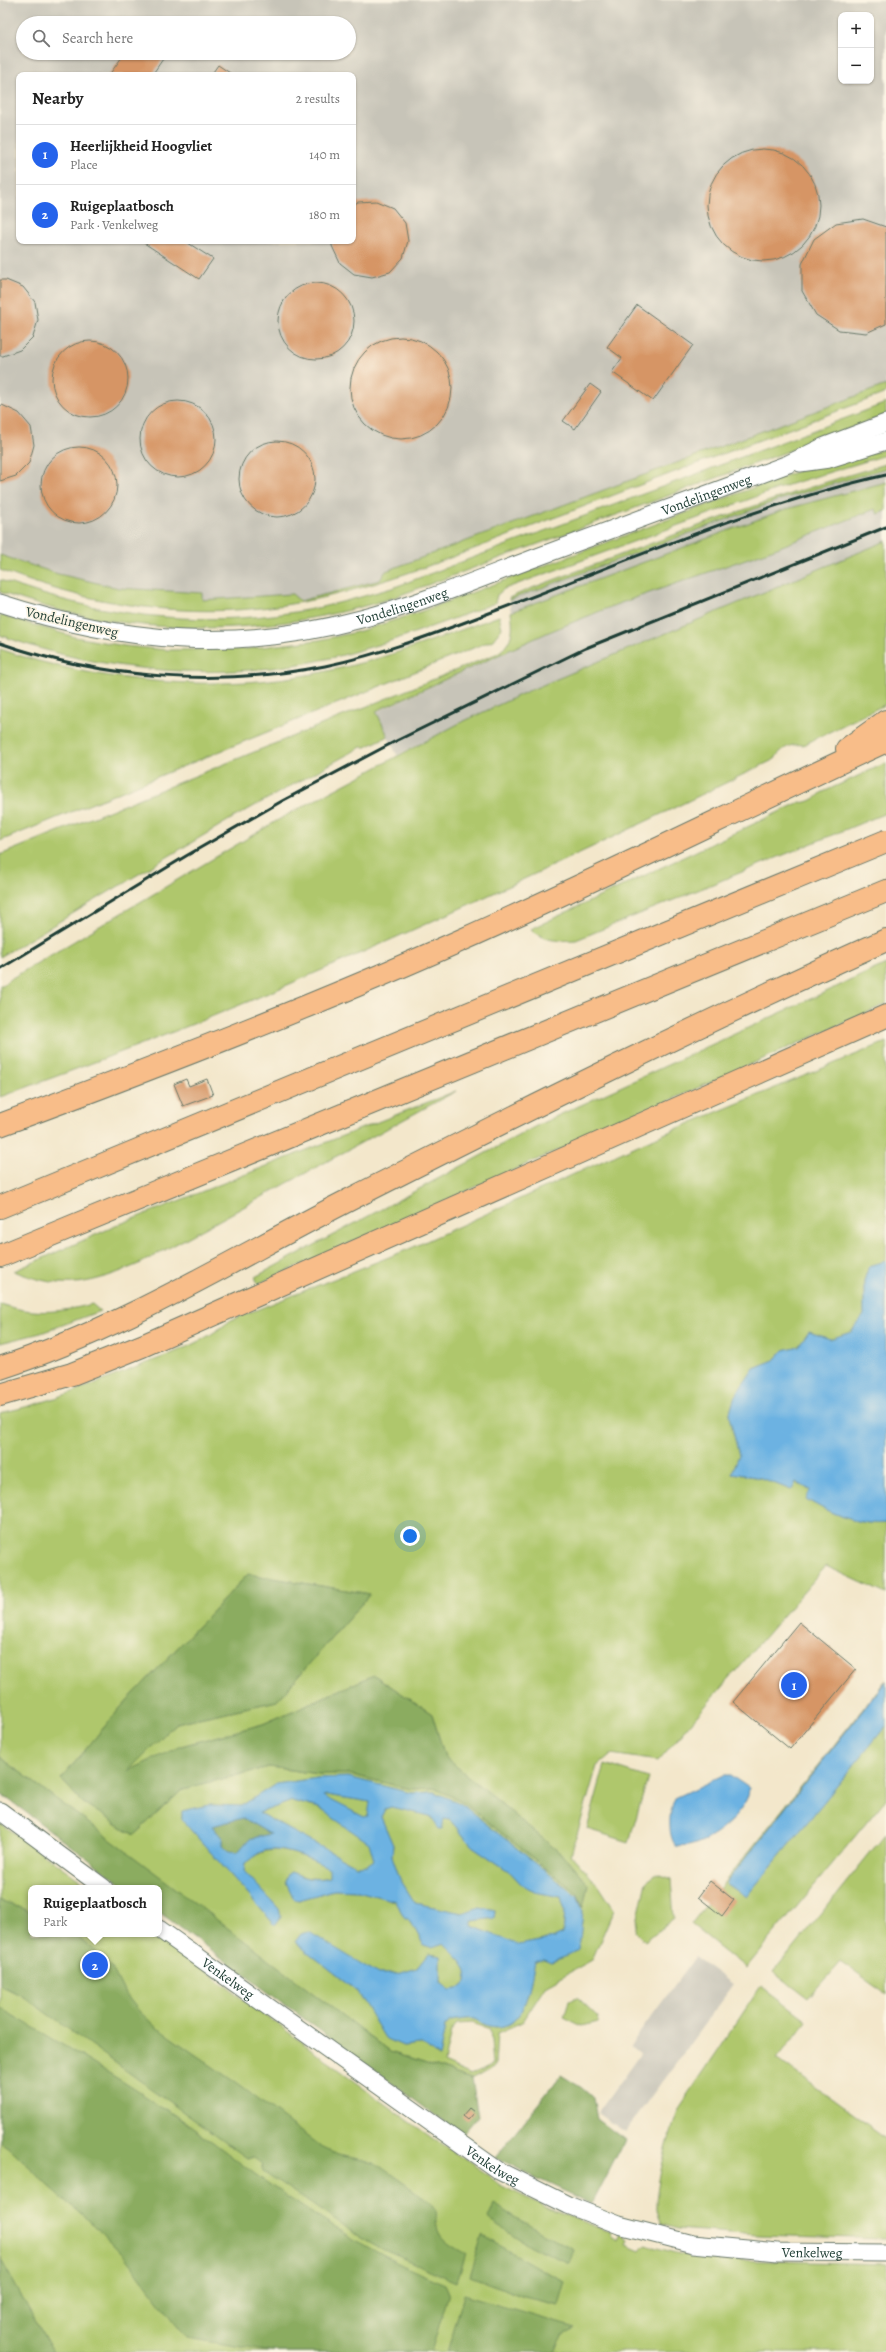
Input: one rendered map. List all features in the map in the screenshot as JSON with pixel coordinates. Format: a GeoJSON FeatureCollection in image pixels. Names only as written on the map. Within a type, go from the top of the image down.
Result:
{"type":"FeatureCollection","features":[{"type":"Feature","properties":{"kind":"highway"},"geometry":{"type":"LineString","coordinates":[[0,1124],[126,1078],[344,991],[625,865],[806,778],[884,729]]}},
{"type":"Feature","properties":{"kind":"highway"},"geometry":{"type":"LineString","coordinates":[[0,1207],[886,841]]}},
{"type":"Feature","properties":{"kind":"highway"},"geometry":{"type":"LineString","coordinates":[[0,1256],[886,890]]}},
{"type":"Feature","properties":{"kind":"highway"},"geometry":{"type":"LineString","coordinates":[[0,1368],[46,1352],[105,1327],[238,1260],[340,1205],[700,1024],[886,940]]}},
{"type":"Feature","properties":{"kind":"highway"},"geometry":{"type":"LineString","coordinates":[[0,1396],[72,1374],[142,1346],[886,1016]]}},
{"type":"Feature","properties":{"kind":"street","name":"Vondelingenweg"},"geometry":{"type":"LineString","coordinates":[[0,603],[71,625],[148,637],[232,639],[316,630],[363,619],[409,604],[788,464],[823,447],[886,423]]}},
{"type":"Feature","properties":{"kind":"street","name":"Vondelingenweg"},"geometry":{"type":"LineString","coordinates":[[788,464],[828,459],[886,441]]}},
{"type":"Feature","properties":{"kind":"street"},"geometry":{"type":"LineString","coordinates":[[0,1812],[100,1885]]}},
{"type":"Feature","properties":{"kind":"street","name":"Venkelweg"},"geometry":{"type":"LineString","coordinates":[[162,1931],[499,2171],[568,2205],[619,2225],[693,2244],[778,2252],[886,2253]]}},
{"type":"Feature","properties":{"kind":"shaded area"},"geometry":{"type":"Polygon","coordinates":[[[0,0],[886,0],[886,385],[386,571],[380,580],[300,601],[292,594],[202,600],[202,593],[119,588],[58,574],[0,555],[0,0]]]}},
{"type":"Feature","properties":{"kind":"shaded area"},"geometry":{"type":"Polygon","coordinates":[[[886,468],[886,482],[783,510],[511,612],[509,600],[551,583],[779,500],[886,468]]]}},
{"type":"Feature","properties":{"kind":"shaded area"},"geometry":{"type":"Polygon","coordinates":[[[876,509],[878,514],[886,511],[886,541],[526,692],[397,755],[376,712],[549,632],[615,605],[776,548],[876,509]]]}},
{"type":"Feature","properties":{"kind":"shaded area"},"geometry":{"type":"Polygon","coordinates":[[[695,1957],[733,1985],[625,2132],[598,2113],[640,2054],[630,2046],[695,1957]]]}},
{"type":"Feature","properties":{"kind":"green space"},"geometry":{"type":"Polygon","coordinates":[[[886,385],[886,393],[444,560],[378,583],[312,600],[273,607],[233,610],[154,608],[75,594],[0,570],[0,555],[58,574],[119,588],[202,593],[202,600],[292,594],[300,601],[380,580],[386,571],[886,385]]]}},
{"type":"Feature","properties":{"kind":"green space"},"geometry":{"type":"Polygon","coordinates":[[[886,403],[886,415],[395,597],[346,611],[297,621],[247,626],[197,628],[147,625],[98,619],[49,607],[0,592],[0,580],[72,602],[109,610],[183,618],[220,619],[258,617],[295,612],[344,602],[392,588],[886,403]]]}},
{"type":"Feature","properties":{"kind":"green space"},"geometry":{"type":"Polygon","coordinates":[[[886,449],[886,455],[791,484],[504,589],[497,595],[495,603],[439,624],[362,650],[301,664],[214,672],[126,666],[83,659],[40,648],[0,635],[0,615],[75,637],[125,646],[168,650],[245,649],[319,640],[357,632],[417,613],[798,471],[886,449]]]}},
{"type":"Feature","properties":{"kind":"green space"},"geometry":{"type":"Polygon","coordinates":[[[886,464],[886,468],[779,500],[509,600],[509,598],[527,590],[705,524],[795,492],[886,464]]]}},
{"type":"Feature","properties":{"kind":"green space"},"geometry":{"type":"Polygon","coordinates":[[[886,482],[886,511],[878,514],[875,509],[777,548],[615,605],[549,632],[376,711],[388,736],[364,748],[363,746],[231,819],[0,957],[0,855],[496,654],[506,646],[511,636],[511,612],[783,510],[886,482]]]}},
{"type":"Feature","properties":{"kind":"green space"},"geometry":{"type":"Polygon","coordinates":[[[886,541],[886,704],[803,745],[790,746],[780,752],[775,759],[593,847],[347,959],[250,1001],[108,1057],[0,1097],[0,985],[3,985],[7,981],[285,816],[458,724],[526,692],[886,541]]]}},
{"type":"Feature","properties":{"kind":"green space"},"geometry":{"type":"Polygon","coordinates":[[[499,616],[502,628],[493,640],[0,841],[0,649],[38,661],[119,677],[160,682],[243,682],[284,678],[346,667],[390,655],[499,616]]]}},
{"type":"Feature","properties":{"kind":"green space"},"geometry":{"type":"Polygon","coordinates":[[[886,763],[886,813],[576,940],[552,940],[536,933],[531,929],[800,802],[812,800],[821,793],[886,763]]]}},
{"type":"Feature","properties":{"kind":"green space"},"geometry":{"type":"Polygon","coordinates":[[[886,964],[886,1004],[258,1284],[255,1277],[540,1124],[886,964]]]}},
{"type":"Feature","properties":{"kind":"green space"},"geometry":{"type":"Polygon","coordinates":[[[886,1042],[886,1261],[869,1266],[864,1281],[864,1315],[851,1332],[830,1339],[809,1332],[799,1346],[784,1350],[774,1360],[754,1368],[735,1396],[729,1416],[739,1455],[732,1473],[761,1478],[791,1490],[796,1482],[810,1490],[806,1499],[834,1514],[865,1522],[886,1523],[886,1594],[826,1566],[658,1761],[611,1754],[597,1766],[571,1855],[599,1886],[614,1909],[592,1960],[545,1986],[522,2022],[497,2033],[495,2066],[472,2079],[390,2052],[0,1757],[0,1413],[36,1404],[72,1392],[177,1351],[200,1341],[231,1320],[409,1249],[647,1141],[886,1042]],[[248,1574],[121,1707],[61,1779],[82,1802],[134,1835],[183,1789],[269,1767],[318,1774],[348,1774],[411,1789],[434,1788],[460,1800],[577,1893],[583,1907],[588,1884],[565,1857],[445,1757],[432,1714],[374,1675],[263,1724],[181,1746],[127,1772],[176,1723],[277,1701],[370,1594],[248,1574]],[[348,1777],[317,1778],[276,1784],[241,1806],[209,1805],[182,1811],[182,1820],[275,1925],[281,1917],[279,1909],[244,1871],[245,1863],[255,1856],[268,1851],[277,1850],[296,1854],[330,1868],[330,1877],[324,1878],[310,1878],[291,1872],[288,1874],[286,1882],[294,1899],[299,1900],[334,1890],[358,1891],[395,1901],[405,1918],[410,1920],[423,1944],[432,1948],[444,1944],[461,1961],[466,1971],[466,1982],[458,1989],[450,1990],[441,1983],[441,1956],[428,1954],[417,1968],[398,1974],[378,1974],[309,1933],[301,1934],[295,1942],[356,1990],[385,2038],[403,2046],[419,2044],[426,2047],[439,2058],[445,2026],[451,2021],[475,2019],[489,2026],[501,2027],[511,2023],[518,2016],[524,2006],[528,1995],[535,1962],[544,1959],[551,1962],[570,1955],[579,1949],[583,1911],[577,1896],[460,1803],[434,1792],[411,1793],[348,1777]],[[472,2023],[457,2024],[451,2031],[444,2063],[471,2075],[493,2064],[490,2029],[472,2023]]]}},
{"type":"Feature","properties":{"kind":"green space"},"geometry":{"type":"Polygon","coordinates":[[[456,1091],[141,1263],[124,1270],[108,1276],[78,1283],[48,1282],[14,1271],[120,1224],[456,1091]]]}},
{"type":"Feature","properties":{"kind":"green space"},"geometry":{"type":"Polygon","coordinates":[[[0,1304],[12,1308],[46,1312],[92,1304],[100,1311],[41,1333],[0,1343],[0,1304]]]}},
{"type":"Feature","properties":{"kind":"green space"},"geometry":{"type":"Polygon","coordinates":[[[248,1574],[370,1594],[277,1701],[176,1723],[128,1771],[181,1746],[263,1724],[374,1675],[432,1714],[445,1757],[565,1857],[588,1884],[583,1908],[577,1893],[460,1800],[434,1788],[411,1789],[348,1774],[318,1774],[269,1767],[183,1789],[134,1835],[82,1802],[61,1779],[121,1707],[248,1574]]]}},
{"type":"Feature","properties":{"kind":"green space"},"geometry":{"type":"Polygon","coordinates":[[[886,1680],[726,1883],[746,1897],[886,1726],[886,1799],[746,1968],[691,1924],[886,1680]]]}},
{"type":"Feature","properties":{"kind":"green space"},"geometry":{"type":"Polygon","coordinates":[[[0,1757],[174,1887],[390,2052],[472,2079],[478,2116],[462,2135],[162,1914],[162,1885],[123,1885],[0,1793],[0,1757]]]}},
{"type":"Feature","properties":{"kind":"green space"},"geometry":{"type":"Polygon","coordinates":[[[605,1764],[648,1778],[629,1842],[587,1829],[605,1764]]]}},
{"type":"Feature","properties":{"kind":"green space"},"geometry":{"type":"Polygon","coordinates":[[[327,1795],[371,1802],[368,1816],[364,1817],[322,1796],[327,1795]]]}},
{"type":"Feature","properties":{"kind":"green space"},"geometry":{"type":"Polygon","coordinates":[[[292,1801],[319,1808],[370,1843],[374,1860],[367,1865],[356,1866],[259,1813],[292,1801]]]}},
{"type":"Feature","properties":{"kind":"green space"},"geometry":{"type":"Polygon","coordinates":[[[391,1807],[450,1820],[472,1846],[510,1872],[524,1887],[535,1892],[561,1897],[565,1910],[563,1934],[554,1938],[519,1945],[472,1926],[472,1921],[494,1918],[495,1910],[480,1907],[462,1913],[415,1903],[400,1879],[392,1856],[393,1845],[381,1817],[385,1809],[391,1807]]]}},
{"type":"Feature","properties":{"kind":"green space"},"geometry":{"type":"Polygon","coordinates":[[[243,1818],[270,1834],[249,1839],[238,1852],[229,1851],[223,1845],[223,1839],[212,1826],[243,1818]]]}},
{"type":"Feature","properties":{"kind":"green space"},"geometry":{"type":"Polygon","coordinates":[[[0,1823],[87,1885],[28,1885],[28,1937],[159,1937],[432,2138],[484,2172],[500,2185],[554,2211],[610,2232],[610,2237],[618,2241],[621,2235],[628,2241],[626,2245],[640,2251],[645,2245],[685,2255],[728,2260],[886,2264],[886,2352],[0,2352],[0,1823]]]}},
{"type":"Feature","properties":{"kind":"green space"},"geometry":{"type":"Polygon","coordinates":[[[886,1833],[886,1994],[840,1962],[808,1998],[774,1972],[886,1833]]]}},
{"type":"Feature","properties":{"kind":"green space"},"geometry":{"type":"Polygon","coordinates":[[[657,1874],[671,1879],[674,1918],[645,1941],[635,1931],[646,1882],[657,1874]]]}},
{"type":"Feature","properties":{"kind":"green space"},"geometry":{"type":"Polygon","coordinates":[[[0,1900],[28,1911],[28,1937],[77,1937],[91,1947],[112,1968],[124,1992],[139,2011],[156,2027],[239,2085],[321,2147],[338,2155],[374,2162],[429,2201],[436,2212],[438,2232],[444,2240],[466,2254],[457,2282],[384,2250],[349,2230],[263,2171],[261,2164],[254,2158],[247,2158],[24,1997],[0,1985],[0,1900]]]}},
{"type":"Feature","properties":{"kind":"green space"},"geometry":{"type":"Polygon","coordinates":[[[761,1986],[807,2021],[777,2059],[886,2138],[886,2239],[758,2235],[677,2229],[661,2224],[656,2209],[658,2186],[668,2143],[680,2107],[761,1986]]]}},
{"type":"Feature","properties":{"kind":"green space"},"geometry":{"type":"Polygon","coordinates":[[[577,1997],[598,2017],[597,2022],[582,2026],[564,2017],[569,2000],[577,1997]]]}},
{"type":"Feature","properties":{"kind":"green space"},"geometry":{"type":"Polygon","coordinates":[[[0,2008],[88,2060],[184,2121],[303,2208],[396,2262],[445,2284],[449,2293],[431,2352],[271,2352],[187,2338],[125,2257],[94,2225],[48,2185],[12,2150],[0,2142],[0,2008]]]}},
{"type":"Feature","properties":{"kind":"green space"},"geometry":{"type":"Polygon","coordinates":[[[561,2075],[582,2088],[593,2098],[597,2119],[625,2140],[592,2204],[530,2175],[496,2157],[561,2075]]]}},
{"type":"Feature","properties":{"kind":"green space"},"geometry":{"type":"Polygon","coordinates":[[[494,2204],[542,2233],[574,2249],[569,2264],[530,2246],[488,2218],[494,2204]]]}},
{"type":"Feature","properties":{"kind":"green space"},"geometry":{"type":"Polygon","coordinates":[[[482,2235],[542,2270],[565,2281],[558,2305],[525,2297],[469,2276],[482,2235]]]}},
{"type":"Feature","properties":{"kind":"green space"},"geometry":{"type":"Polygon","coordinates":[[[0,2258],[53,2352],[0,2352],[0,2258]]]}},
{"type":"Feature","properties":{"kind":"green space"},"geometry":{"type":"Polygon","coordinates":[[[464,2295],[575,2328],[565,2333],[555,2352],[447,2352],[464,2295]]]}},
{"type":"Feature","properties":{"kind":"water"},"geometry":{"type":"Polygon","coordinates":[[[886,1261],[886,1523],[875,1523],[854,1520],[834,1514],[824,1509],[806,1499],[810,1490],[796,1482],[791,1490],[761,1478],[732,1473],[739,1455],[729,1416],[735,1396],[754,1368],[774,1360],[784,1350],[799,1346],[809,1332],[830,1339],[851,1332],[864,1315],[864,1281],[869,1266],[886,1261]]]}},
{"type":"Feature","properties":{"kind":"water"},"geometry":{"type":"Polygon","coordinates":[[[886,1681],[886,1726],[746,1897],[726,1883],[886,1681]]]}},
{"type":"Feature","properties":{"kind":"water"},"geometry":{"type":"Polygon","coordinates":[[[724,1775],[730,1775],[749,1788],[747,1798],[741,1809],[722,1829],[710,1837],[698,1843],[686,1846],[676,1846],[671,1836],[670,1829],[671,1809],[675,1798],[724,1775]]]}},
{"type":"Feature","properties":{"kind":"water"},"geometry":{"type":"Polygon","coordinates":[[[348,1777],[411,1793],[434,1792],[460,1803],[577,1896],[583,1911],[579,1949],[570,1955],[551,1962],[544,1959],[535,1962],[528,1995],[524,2006],[518,2016],[511,2023],[501,2027],[489,2026],[475,2019],[451,2021],[445,2026],[439,2058],[426,2047],[419,2044],[403,2046],[385,2038],[356,1990],[295,1942],[301,1934],[309,1932],[378,1974],[398,1974],[417,1968],[428,1954],[441,1956],[441,1983],[450,1990],[458,1989],[466,1982],[466,1971],[461,1961],[444,1944],[432,1948],[423,1944],[410,1920],[405,1918],[395,1901],[358,1891],[334,1890],[299,1900],[294,1899],[286,1882],[288,1874],[291,1872],[301,1876],[319,1879],[329,1877],[329,1868],[286,1851],[268,1850],[259,1853],[245,1863],[244,1871],[279,1909],[281,1917],[275,1925],[182,1820],[182,1811],[209,1805],[241,1806],[276,1784],[317,1778],[348,1777]],[[327,1795],[323,1796],[364,1817],[368,1816],[370,1802],[327,1795]],[[292,1801],[259,1813],[356,1866],[367,1865],[374,1860],[369,1843],[319,1808],[292,1801]],[[391,1807],[385,1809],[381,1817],[393,1845],[392,1856],[400,1879],[415,1903],[462,1913],[480,1907],[495,1910],[494,1918],[472,1921],[472,1926],[519,1945],[554,1938],[563,1934],[565,1910],[561,1897],[535,1892],[524,1887],[510,1872],[472,1846],[450,1820],[444,1819],[442,1829],[439,1829],[430,1816],[391,1807]],[[243,1818],[212,1826],[223,1839],[223,1845],[229,1851],[238,1852],[249,1839],[270,1834],[243,1818]]]}},
{"type":"Feature","properties":{"kind":"building"},"geometry":{"type":"Polygon","coordinates":[[[120,60],[162,60],[154,72],[111,72],[120,60]]]}},
{"type":"Feature","properties":{"kind":"building"},"geometry":{"type":"Polygon","coordinates":[[[218,65],[228,72],[213,72],[218,65]]]}},
{"type":"Feature","properties":{"kind":"building"},"geometry":{"type":"Polygon","coordinates":[[[763,149],[784,153],[803,165],[815,184],[819,205],[815,226],[803,245],[784,257],[763,261],[742,257],[723,245],[711,226],[707,205],[711,184],[723,165],[742,153],[763,149]]]}},
{"type":"Feature","properties":{"kind":"building"},"geometry":{"type":"Polygon","coordinates":[[[376,201],[393,208],[405,223],[408,241],[403,258],[390,272],[372,277],[354,274],[340,263],[332,246],[332,244],[356,244],[356,203],[376,201]]]}},
{"type":"Feature","properties":{"kind":"building"},"geometry":{"type":"Polygon","coordinates":[[[863,219],[886,227],[886,324],[866,333],[839,330],[816,315],[802,291],[802,264],[814,239],[836,223],[863,219]]]}},
{"type":"Feature","properties":{"kind":"building"},"geometry":{"type":"Polygon","coordinates":[[[146,244],[190,244],[213,259],[199,279],[146,244]]]}},
{"type":"Feature","properties":{"kind":"building"},"geometry":{"type":"Polygon","coordinates":[[[0,280],[6,280],[23,287],[35,302],[38,320],[33,337],[20,350],[3,356],[0,356],[0,280]]]}},
{"type":"Feature","properties":{"kind":"building"},"geometry":{"type":"Polygon","coordinates":[[[316,283],[330,286],[343,294],[351,307],[354,321],[351,335],[343,348],[330,356],[316,359],[302,356],[289,348],[281,335],[278,321],[281,307],[289,294],[302,286],[316,283]]]}},
{"type":"Feature","properties":{"kind":"building"},"geometry":{"type":"Polygon","coordinates":[[[637,305],[693,345],[653,401],[612,372],[622,358],[607,347],[637,305]]]}},
{"type":"Feature","properties":{"kind":"building"},"geometry":{"type":"Polygon","coordinates":[[[401,337],[420,341],[437,352],[448,369],[452,388],[448,407],[437,424],[420,435],[401,439],[382,435],[365,424],[354,407],[350,388],[354,369],[365,352],[382,341],[401,337]]]}},
{"type":"Feature","properties":{"kind":"building"},"geometry":{"type":"Polygon","coordinates":[[[90,341],[104,344],[117,352],[125,365],[128,379],[125,393],[117,406],[104,414],[90,417],[76,414],[63,406],[55,393],[52,379],[55,365],[63,352],[76,344],[90,341]]]}},
{"type":"Feature","properties":{"kind":"building"},"geometry":{"type":"Polygon","coordinates":[[[590,384],[601,392],[575,429],[563,421],[590,384]]]}},
{"type":"Feature","properties":{"kind":"building"},"geometry":{"type":"Polygon","coordinates":[[[178,401],[192,404],[205,412],[213,425],[216,439],[213,453],[205,466],[192,474],[178,477],[164,474],[151,466],[143,453],[140,439],[143,425],[151,412],[164,404],[178,401]]]}},
{"type":"Feature","properties":{"kind":"building"},"geometry":{"type":"Polygon","coordinates":[[[2,405],[19,413],[31,427],[34,445],[29,463],[16,476],[0,481],[0,406],[2,405]]]}},
{"type":"Feature","properties":{"kind":"building"},"geometry":{"type":"Polygon","coordinates":[[[277,441],[291,444],[304,452],[312,465],[315,479],[312,493],[304,506],[291,514],[277,517],[263,514],[250,506],[242,493],[239,479],[242,465],[250,452],[263,444],[277,441]]]}},
{"type":"Feature","properties":{"kind":"building"},"geometry":{"type":"Polygon","coordinates":[[[79,447],[93,450],[106,458],[114,471],[117,485],[114,499],[106,512],[93,520],[79,523],[65,520],[52,512],[44,499],[41,485],[44,471],[52,458],[65,450],[79,447]]]}},
{"type":"Feature","properties":{"kind":"building"},"geometry":{"type":"Polygon","coordinates":[[[186,1079],[189,1086],[207,1079],[213,1095],[183,1106],[174,1084],[186,1079]]]}},
{"type":"Feature","properties":{"kind":"building"},"geometry":{"type":"Polygon","coordinates":[[[799,1622],[856,1669],[790,1749],[733,1702],[799,1622]]]}},
{"type":"Feature","properties":{"kind":"building"},"geometry":{"type":"Polygon","coordinates":[[[710,1881],[734,1900],[722,1916],[698,1897],[710,1881]]]}},
{"type":"Feature","properties":{"kind":"building"},"geometry":{"type":"Polygon","coordinates":[[[469,2108],[474,2112],[467,2120],[462,2116],[469,2108]]]}},
{"type":"Feature","properties":{"kind":"railway"},"geometry":{"type":"LineString","coordinates":[[0,643],[79,665],[120,672],[161,676],[244,676],[285,673],[325,666],[388,649],[430,635],[736,519],[786,502],[886,475]]}},
{"type":"Feature","properties":{"kind":"railway"},"geometry":{"type":"LineString","coordinates":[[0,969],[186,856],[282,801],[392,743],[586,648],[886,527]]}},
{"type":"Feature","properties":{"kind":"place","name":"Heerlijkheid Hoogvliet"},"geometry":{"type":"Point","coordinates":[794,1685]}},
{"type":"Feature","properties":{"kind":"place","name":"Ruigeplaatbosch"},"geometry":{"type":"Point","coordinates":[95,1965]}}]}
